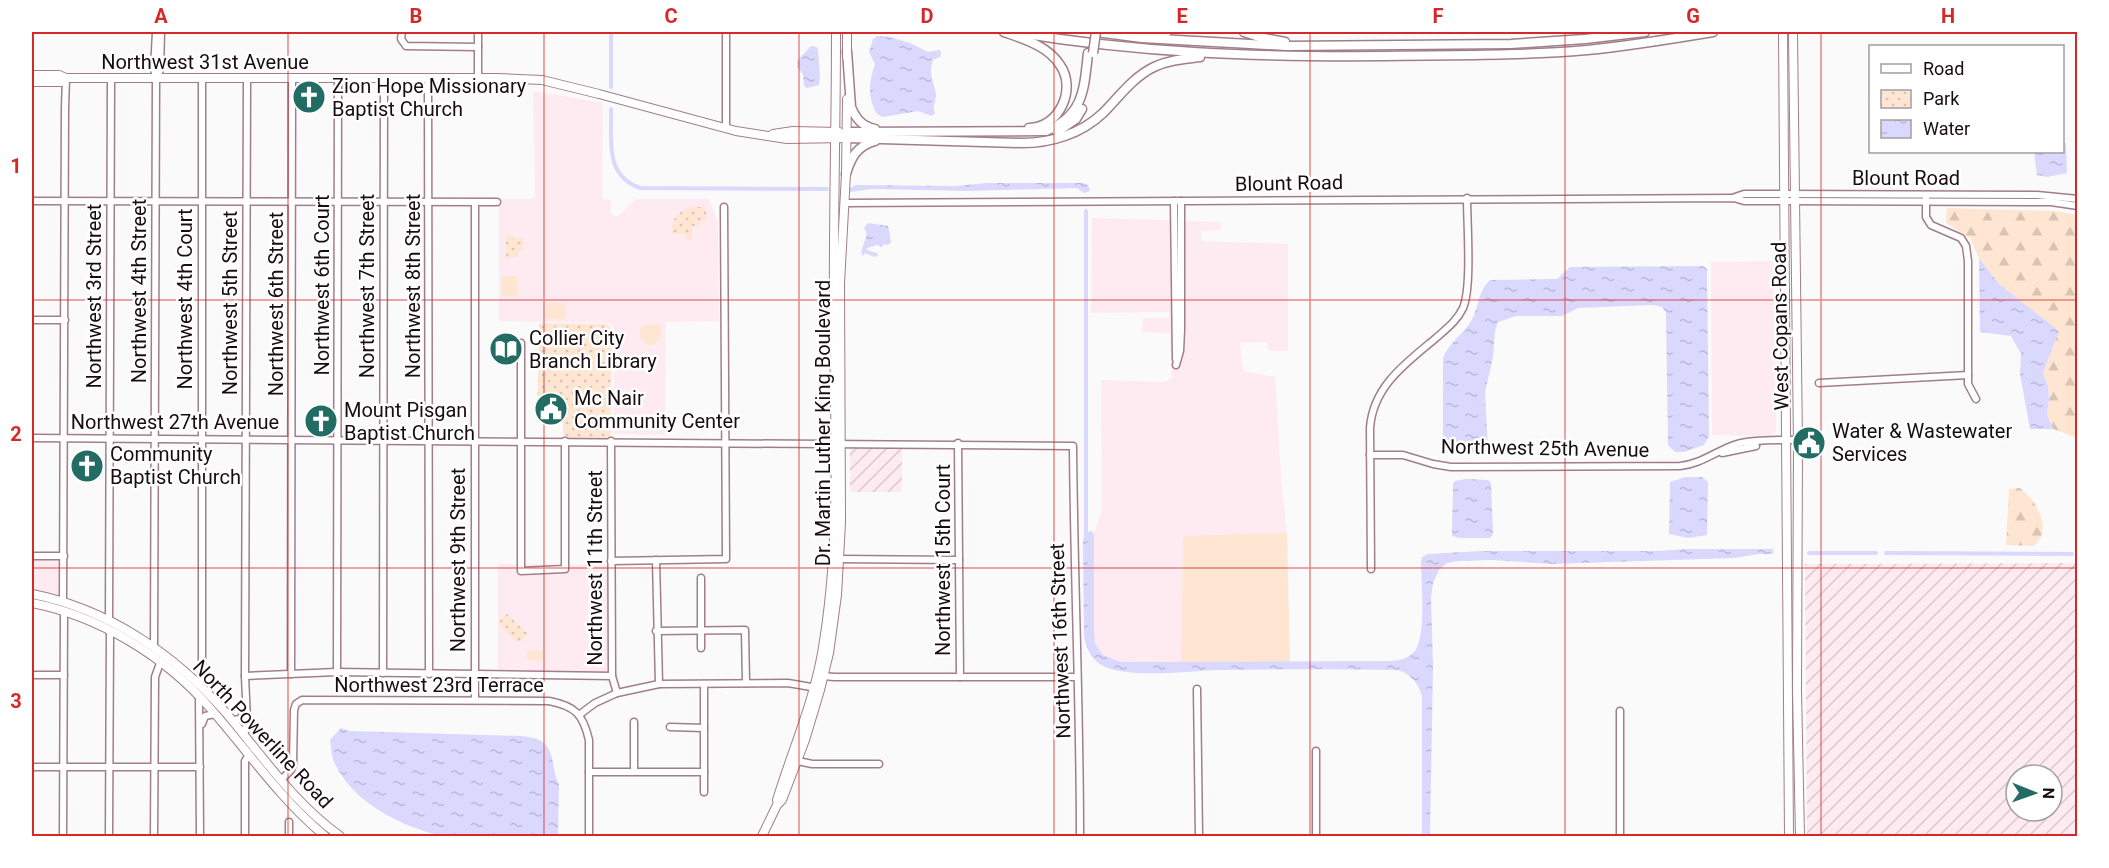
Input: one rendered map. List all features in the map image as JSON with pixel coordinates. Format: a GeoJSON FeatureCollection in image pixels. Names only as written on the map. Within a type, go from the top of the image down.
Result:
{"type":"FeatureCollection","features":[{"type":"Feature","properties":{"kind":"highway"},"geometry":{"type":"LineString","coordinates":[[952,131],[1034,128],[1047,123],[1057,115],[1064,104],[1067,90],[1066,77],[1061,65],[1038,45],[1004,32]]}},
{"type":"Feature","properties":{"kind":"highway"},"geometry":{"type":"LineString","coordinates":[[1014,32],[1145,50],[1230,55],[1322,56],[1514,54],[1587,50],[1713,32]]}},
{"type":"Feature","properties":{"kind":"highway"},"geometry":{"type":"LineString","coordinates":[[847,135],[952,131],[1038,132],[1056,127],[1074,112],[1081,101],[1094,32],[1214,44],[1286,46],[1511,44],[1645,32]]}},
{"type":"Feature","properties":{"kind":"highway"},"geometry":{"type":"LineString","coordinates":[[1118,35],[1167,32]]}},
{"type":"Feature","properties":{"kind":"highway"},"geometry":{"type":"LineString","coordinates":[[1244,32],[1259,37],[1309,45]]}},
{"type":"Feature","properties":{"kind":"highway"},"geometry":{"type":"LineString","coordinates":[[847,51],[854,116],[867,127],[883,135],[944,141],[1032,143],[1055,140],[1091,123],[1134,80],[1155,66],[1179,59],[1230,55]]}},
{"type":"Feature","properties":{"kind":"highway"},"geometry":{"type":"LineString","coordinates":[[944,141],[963,138],[1040,138],[1057,132],[1076,119],[1082,110],[1089,89],[1091,53]]}},
{"type":"Feature","properties":{"kind":"highway"},"geometry":{"type":"LineString","coordinates":[[846,174],[850,161],[860,147],[883,135]]}},
{"type":"Feature","properties":{"kind":"main road","name":"Dr. Martin Luther King Boulevard"},"geometry":{"type":"LineString","coordinates":[[836,32],[834,295],[841,345],[838,443]]}},
{"type":"Feature","properties":{"kind":"main road","name":"Dr. Martin Luther King Boulevard"},"geometry":{"type":"LineString","coordinates":[[777,805],[817,689],[824,676],[837,597],[837,321],[846,174],[847,32]]}},
{"type":"Feature","properties":{"kind":"main road"},"geometry":{"type":"LineString","coordinates":[[1786,32],[1790,65],[1794,69]]}},
{"type":"Feature","properties":{"kind":"main road","name":"West Copans Road"},"geometry":{"type":"LineString","coordinates":[[1786,32],[1783,77],[1790,837]]}},
{"type":"Feature","properties":{"kind":"main road","name":"West Copans Road"},"geometry":{"type":"LineString","coordinates":[[1793,32],[1800,837]]}},
{"type":"Feature","properties":{"kind":"main road"},"geometry":{"type":"LineString","coordinates":[[836,63],[839,71],[844,128],[847,135]]}},
{"type":"Feature","properties":{"kind":"main road","name":"Northwest 31st Avenue"},"geometry":{"type":"LineString","coordinates":[[32,75],[59,75],[66,78],[542,80],[736,132],[787,139],[847,135]]}},
{"type":"Feature","properties":{"kind":"main road"},"geometry":{"type":"LineString","coordinates":[[1783,77],[1790,82],[1790,103],[1794,114]]}},
{"type":"Feature","properties":{"kind":"main road","name":"Northwest 31st Avenue"},"geometry":{"type":"LineString","coordinates":[[32,82],[61,82],[66,78]]}},
{"type":"Feature","properties":{"kind":"main road","name":"Dr. Martin Luther King Boulevard"},"geometry":{"type":"LineString","coordinates":[[762,837],[777,805],[782,800],[798,761],[817,689],[837,559]]}},
{"type":"Feature","properties":{"kind":"main road","name":"North Powerline Road"},"geometry":{"type":"LineString","coordinates":[[32,594],[63,602],[109,621],[154,647],[179,666],[232,720],[306,808],[340,837]]}},
{"type":"Feature","properties":{"kind":"main road","name":"North Powerline Road"},"geometry":{"type":"LineString","coordinates":[[32,603],[64,612],[110,631],[133,643],[160,663],[199,697],[292,807],[325,837]]}},
{"type":"Feature","properties":{"kind":"main road"},"geometry":{"type":"LineString","coordinates":[[64,612],[87,611]]}},
{"type":"Feature","properties":{"kind":"main road"},"geometry":{"type":"LineString","coordinates":[[110,631],[120,632],[141,644],[154,647]]}},
{"type":"Feature","properties":{"kind":"main road"},"geometry":{"type":"LineString","coordinates":[[824,639],[826,646],[824,676]]}},
{"type":"Feature","properties":{"kind":"main road"},"geometry":{"type":"LineString","coordinates":[[160,663],[179,666]]}},
{"type":"Feature","properties":{"kind":"main road"},"geometry":{"type":"LineString","coordinates":[[229,731],[244,736]]}},
{"type":"Feature","properties":{"kind":"main road"},"geometry":{"type":"LineString","coordinates":[[249,755],[264,760]]}},
{"type":"Feature","properties":{"kind":"street"},"geometry":{"type":"LineString","coordinates":[[156,32],[154,69],[156,78]]}},
{"type":"Feature","properties":{"kind":"street"},"geometry":{"type":"LineString","coordinates":[[156,78],[160,69],[161,32]]}},
{"type":"Feature","properties":{"kind":"street"},"geometry":{"type":"LineString","coordinates":[[402,32],[401,39],[406,46],[478,47]]}},
{"type":"Feature","properties":{"kind":"street"},"geometry":{"type":"LineString","coordinates":[[478,32],[478,78]]}},
{"type":"Feature","properties":{"kind":"street"},"geometry":{"type":"LineString","coordinates":[[726,32],[726,128]]}},
{"type":"Feature","properties":{"kind":"street"},"geometry":{"type":"LineString","coordinates":[[63,602],[64,108],[66,78]]}},
{"type":"Feature","properties":{"kind":"street","name":"Northwest 3rd Street"},"geometry":{"type":"LineString","coordinates":[[109,621],[111,78]]}},
{"type":"Feature","properties":{"kind":"street","name":"Northwest 4th Street"},"geometry":{"type":"LineString","coordinates":[[154,647],[156,78]]}},
{"type":"Feature","properties":{"kind":"street","name":"Northwest 4th Court"},"geometry":{"type":"LineString","coordinates":[[202,78],[202,687]]}},
{"type":"Feature","properties":{"kind":"street","name":"Northwest 5th Street"},"geometry":{"type":"LineString","coordinates":[[244,736],[247,722],[245,676],[247,78]]}},
{"type":"Feature","properties":{"kind":"street","name":"Northwest 6th Street"},"geometry":{"type":"LineString","coordinates":[[291,674],[292,78]]}},
{"type":"Feature","properties":{"kind":"street","name":"Northwest 6th Court"},"geometry":{"type":"LineString","coordinates":[[338,78],[338,672]]}},
{"type":"Feature","properties":{"kind":"street","name":"Northwest 7th Street"},"geometry":{"type":"LineString","coordinates":[[383,673],[384,78]]}},
{"type":"Feature","properties":{"kind":"street","name":"Northwest 8th Street"},"geometry":{"type":"LineString","coordinates":[[428,79],[429,674]]}},
{"type":"Feature","properties":{"kind":"street","name":"Blount Road"},"geometry":{"type":"LineString","coordinates":[[844,203],[1734,198],[1744,194],[1795,198],[2051,195],[2078,199]]}},
{"type":"Feature","properties":{"kind":"street"},"geometry":{"type":"LineString","coordinates":[[1371,569],[1371,421],[1379,394],[1395,374],[1452,324],[1460,314],[1468,288],[1467,198]]}},
{"type":"Feature","properties":{"kind":"street"},"geometry":{"type":"LineString","coordinates":[[1926,198],[1926,217],[1931,225],[1961,238],[1966,246],[1968,384],[1976,399]]}},
{"type":"Feature","properties":{"kind":"street","name":"Blount Road"},"geometry":{"type":"LineString","coordinates":[[1926,198],[2051,202],[2078,206]]}},
{"type":"Feature","properties":{"kind":"street"},"geometry":{"type":"LineString","coordinates":[[32,201],[497,202]]}},
{"type":"Feature","properties":{"kind":"street"},"geometry":{"type":"LineString","coordinates":[[1177,201],[1181,330],[1180,351],[1176,365],[1177,201]]}},
{"type":"Feature","properties":{"kind":"street","name":"Northwest 9th Street"},"geometry":{"type":"LineString","coordinates":[[475,203],[475,700]]}},
{"type":"Feature","properties":{"kind":"street"},"geometry":{"type":"LineString","coordinates":[[611,561],[726,560],[724,207]]}},
{"type":"Feature","properties":{"kind":"street"},"geometry":{"type":"LineString","coordinates":[[32,320],[65,320]]}},
{"type":"Feature","properties":{"kind":"street"},"geometry":{"type":"LineString","coordinates":[[521,343],[521,571],[565,569],[565,441]]}},
{"type":"Feature","properties":{"kind":"street"},"geometry":{"type":"LineString","coordinates":[[1819,382],[1933,376],[1944,373],[1954,376],[1968,375]]}},
{"type":"Feature","properties":{"kind":"street","name":"Northwest 27th Avenue"},"geometry":{"type":"LineString","coordinates":[[32,438],[958,443],[1073,446]]}},
{"type":"Feature","properties":{"kind":"street","name":"Northwest 11th Street"},"geometry":{"type":"LineString","coordinates":[[611,441],[612,676],[617,693]]}},
{"type":"Feature","properties":{"kind":"street","name":"Northwest 25th Avenue"},"geometry":{"type":"LineString","coordinates":[[1370,455],[1403,455],[1446,467],[1684,465],[1699,462],[1725,448],[1743,442],[1798,443]]}},
{"type":"Feature","properties":{"kind":"street","name":"Northwest 15th Court"},"geometry":{"type":"LineString","coordinates":[[958,443],[960,677]]}},
{"type":"Feature","properties":{"kind":"street","name":"Northwest 16th Street"},"geometry":{"type":"LineString","coordinates":[[1073,446],[1076,677],[1080,732],[1080,837]]}},
{"type":"Feature","properties":{"kind":"street"},"geometry":{"type":"LineString","coordinates":[[32,556],[64,556]]}},
{"type":"Feature","properties":{"kind":"street"},"geometry":{"type":"LineString","coordinates":[[837,559],[959,561]]}},
{"type":"Feature","properties":{"kind":"street"},"geometry":{"type":"LineString","coordinates":[[656,560],[658,684]]}},
{"type":"Feature","properties":{"kind":"street"},"geometry":{"type":"LineString","coordinates":[[701,578],[701,648]]}},
{"type":"Feature","properties":{"kind":"street"},"geometry":{"type":"LineString","coordinates":[[63,837],[64,612]]}},
{"type":"Feature","properties":{"kind":"street"},"geometry":{"type":"LineString","coordinates":[[656,631],[745,630],[746,683]]}},
{"type":"Feature","properties":{"kind":"street"},"geometry":{"type":"LineString","coordinates":[[109,837],[110,631]]}},
{"type":"Feature","properties":{"kind":"street"},"geometry":{"type":"LineString","coordinates":[[154,837],[155,676],[160,663]]}},
{"type":"Feature","properties":{"kind":"street"},"geometry":{"type":"LineString","coordinates":[[187,673],[197,670],[201,664]]}},
{"type":"Feature","properties":{"kind":"street"},"geometry":{"type":"LineString","coordinates":[[245,676],[338,672],[612,676]]}},
{"type":"Feature","properties":{"kind":"street"},"geometry":{"type":"LineString","coordinates":[[32,675],[64,675]]}},
{"type":"Feature","properties":{"kind":"street"},"geometry":{"type":"LineString","coordinates":[[824,676],[1076,677]]}},
{"type":"Feature","properties":{"kind":"street"},"geometry":{"type":"LineString","coordinates":[[589,837],[589,740],[585,724],[579,715],[595,703],[617,693],[658,684],[788,683],[817,689]]}},
{"type":"Feature","properties":{"kind":"street"},"geometry":{"type":"LineString","coordinates":[[704,684],[704,792]]}},
{"type":"Feature","properties":{"kind":"street"},"geometry":{"type":"LineString","coordinates":[[1197,689],[1199,837]]}},
{"type":"Feature","properties":{"kind":"street"},"geometry":{"type":"LineString","coordinates":[[199,697],[200,837]]}},
{"type":"Feature","properties":{"kind":"street","name":"Northwest 23rd Terrace"},"geometry":{"type":"LineString","coordinates":[[281,780],[291,770],[293,764],[294,710],[296,704],[302,700],[549,701],[564,704],[579,715]]}},
{"type":"Feature","properties":{"kind":"street"},"geometry":{"type":"LineString","coordinates":[[232,720],[240,719],[246,708]]}},
{"type":"Feature","properties":{"kind":"street"},"geometry":{"type":"LineString","coordinates":[[1620,711],[1620,837]]}},
{"type":"Feature","properties":{"kind":"street"},"geometry":{"type":"LineString","coordinates":[[200,731],[205,716],[215,714]]}},
{"type":"Feature","properties":{"kind":"street"},"geometry":{"type":"LineString","coordinates":[[634,722],[634,771]]}},
{"type":"Feature","properties":{"kind":"street"},"geometry":{"type":"LineString","coordinates":[[670,727],[704,728]]}},
{"type":"Feature","properties":{"kind":"street"},"geometry":{"type":"LineString","coordinates":[[1316,752],[1316,837]]}},
{"type":"Feature","properties":{"kind":"street"},"geometry":{"type":"LineString","coordinates":[[245,837],[245,761],[249,755]]}},
{"type":"Feature","properties":{"kind":"street"},"geometry":{"type":"LineString","coordinates":[[798,761],[812,764],[879,764]]}},
{"type":"Feature","properties":{"kind":"street"},"geometry":{"type":"LineString","coordinates":[[245,780],[248,772],[258,766]]}},
{"type":"Feature","properties":{"kind":"street"},"geometry":{"type":"LineString","coordinates":[[32,767],[200,767]]}},
{"type":"Feature","properties":{"kind":"street"},"geometry":{"type":"LineString","coordinates":[[589,772],[704,772]]}},
{"type":"Feature","properties":{"kind":"street"},"geometry":{"type":"LineString","coordinates":[[289,822],[289,837]]}},
{"type":"Feature","properties":{"kind":"shaded area"},"geometry":{"type":"Polygon","coordinates":[[[533,91],[603,103],[602,198],[611,201],[611,213],[616,218],[636,199],[709,199],[718,222],[719,321],[666,322],[665,435],[614,434],[614,329],[612,325],[608,323],[499,321],[499,199],[532,199],[535,196],[533,91]]]}},
{"type":"Feature","properties":{"kind":"shaded area"},"geometry":{"type":"Polygon","coordinates":[[[1092,218],[1222,222],[1220,230],[1201,231],[1201,241],[1288,244],[1288,351],[1270,351],[1266,342],[1240,343],[1243,371],[1275,377],[1287,533],[1183,539],[1181,662],[1121,662],[1103,655],[1095,643],[1094,534],[1102,510],[1101,380],[1164,382],[1172,378],[1170,333],[1142,332],[1143,318],[1169,318],[1169,312],[1091,313],[1092,218]]]}},
{"type":"Feature","properties":{"kind":"shaded area"},"geometry":{"type":"Polygon","coordinates":[[[1774,261],[1776,431],[1770,436],[1712,435],[1711,262],[1774,261]]]}},
{"type":"Feature","properties":{"kind":"shaded area"},"geometry":{"type":"Polygon","coordinates":[[[850,448],[902,448],[902,492],[850,492],[850,448]]]}},
{"type":"Feature","properties":{"kind":"shaded area"},"geometry":{"type":"Polygon","coordinates":[[[32,560],[61,560],[59,595],[32,591],[32,560]]]}},
{"type":"Feature","properties":{"kind":"shaded area"},"geometry":{"type":"Polygon","coordinates":[[[2077,563],[2077,836],[1807,836],[1805,564],[2077,563]]]}},
{"type":"Feature","properties":{"kind":"shaded area"},"geometry":{"type":"Polygon","coordinates":[[[498,564],[607,565],[608,672],[498,672],[498,564]]]}},
{"type":"Feature","properties":{"kind":"green space"},"geometry":{"type":"Polygon","coordinates":[[[691,207],[706,207],[706,221],[700,221],[700,226],[692,226],[692,239],[686,239],[684,234],[672,234],[672,225],[676,217],[691,207]]]}},
{"type":"Feature","properties":{"kind":"green space"},"geometry":{"type":"Polygon","coordinates":[[[1947,208],[2056,211],[2077,215],[2077,438],[2053,429],[2047,414],[2048,386],[2043,373],[2058,331],[1999,284],[1979,258],[1970,238],[1946,223],[1947,208]]]}},
{"type":"Feature","properties":{"kind":"green space"},"geometry":{"type":"Polygon","coordinates":[[[506,234],[523,240],[523,250],[518,250],[518,257],[506,258],[506,234]]]}},
{"type":"Feature","properties":{"kind":"green space"},"geometry":{"type":"Polygon","coordinates":[[[501,276],[517,276],[517,296],[501,296],[501,276]]]}},
{"type":"Feature","properties":{"kind":"green space"},"geometry":{"type":"Polygon","coordinates":[[[546,303],[566,303],[566,319],[546,319],[546,303]]]}},
{"type":"Feature","properties":{"kind":"green space"},"geometry":{"type":"Polygon","coordinates":[[[539,323],[607,324],[612,329],[611,438],[567,438],[563,434],[563,423],[537,422],[539,323]]]}},
{"type":"Feature","properties":{"kind":"green space"},"geometry":{"type":"Polygon","coordinates":[[[658,324],[662,327],[660,338],[655,344],[648,345],[640,338],[640,329],[645,325],[658,324]]]}},
{"type":"Feature","properties":{"kind":"green space"},"geometry":{"type":"Polygon","coordinates":[[[2020,488],[2034,502],[2042,521],[2042,534],[2034,546],[2006,545],[2009,489],[2020,488]]]}},
{"type":"Feature","properties":{"kind":"green space"},"geometry":{"type":"Polygon","coordinates":[[[1287,533],[1290,662],[1181,662],[1183,538],[1187,536],[1287,533]]]}},
{"type":"Feature","properties":{"kind":"green space"},"geometry":{"type":"Polygon","coordinates":[[[507,614],[528,634],[520,642],[515,641],[498,622],[507,614]]]}},
{"type":"Feature","properties":{"kind":"green space"},"geometry":{"type":"Polygon","coordinates":[[[527,650],[543,650],[543,660],[527,660],[527,650]]]}},
{"type":"Feature","properties":{"kind":"water"},"geometry":{"type":"Polygon","coordinates":[[[877,36],[910,43],[928,52],[940,50],[940,57],[933,60],[932,65],[931,74],[936,94],[935,113],[932,116],[918,111],[883,117],[877,114],[870,89],[875,64],[869,52],[873,39],[877,36]]]}},
{"type":"Feature","properties":{"kind":"water"},"geometry":{"type":"Polygon","coordinates":[[[811,46],[818,49],[820,77],[819,85],[807,88],[804,86],[803,74],[797,67],[797,61],[811,46]]]}},
{"type":"Feature","properties":{"kind":"water"},"geometry":{"type":"Polygon","coordinates":[[[2064,143],[2066,144],[2067,173],[2047,177],[2037,175],[2034,153],[2064,153],[2064,143]]]}},
{"type":"Feature","properties":{"kind":"water"},"geometry":{"type":"Polygon","coordinates":[[[987,183],[1083,183],[1088,185],[1090,191],[1084,193],[1077,188],[967,191],[872,189],[850,192],[850,188],[856,185],[955,186],[987,183]]]}},
{"type":"Feature","properties":{"kind":"water"},"geometry":{"type":"Polygon","coordinates":[[[868,223],[888,226],[891,242],[881,247],[877,245],[867,248],[877,253],[878,256],[874,257],[865,253],[863,256],[861,252],[867,234],[864,228],[868,223]]]}},
{"type":"Feature","properties":{"kind":"water"},"geometry":{"type":"Polygon","coordinates":[[[1979,258],[1999,284],[2059,331],[2043,373],[2048,386],[2047,414],[2053,429],[2030,429],[2020,374],[2021,354],[2011,336],[1980,332],[1979,258]]]}},
{"type":"Feature","properties":{"kind":"water"},"geometry":{"type":"Polygon","coordinates":[[[1703,266],[1707,269],[1709,436],[1704,445],[1684,452],[1675,452],[1668,445],[1666,312],[1662,307],[1653,305],[1578,308],[1562,316],[1516,316],[1498,322],[1485,392],[1488,449],[1486,452],[1445,453],[1443,451],[1443,358],[1471,321],[1481,292],[1490,280],[1557,279],[1570,267],[1703,266]]]}},
{"type":"Feature","properties":{"kind":"water"},"geometry":{"type":"Polygon","coordinates":[[[1685,477],[1702,477],[1708,482],[1707,535],[1688,538],[1669,534],[1670,482],[1685,477]]]}},
{"type":"Feature","properties":{"kind":"water"},"geometry":{"type":"Polygon","coordinates":[[[1488,480],[1491,483],[1493,534],[1490,538],[1452,536],[1453,484],[1455,481],[1488,480]]]}},
{"type":"Feature","properties":{"kind":"water"},"geometry":{"type":"Polygon","coordinates":[[[1091,531],[1094,534],[1095,643],[1103,655],[1121,662],[1392,661],[1404,659],[1414,652],[1421,634],[1421,562],[1422,557],[1428,554],[1481,551],[1773,549],[1773,554],[1734,558],[1551,564],[1492,560],[1447,563],[1439,570],[1433,583],[1431,597],[1433,665],[1430,836],[1422,836],[1422,696],[1419,687],[1411,677],[1398,670],[1220,670],[1153,673],[1127,672],[1103,666],[1090,654],[1084,636],[1083,542],[1084,533],[1091,531]]]}},
{"type":"Feature","properties":{"kind":"water"},"geometry":{"type":"Polygon","coordinates":[[[341,728],[350,731],[535,738],[546,745],[549,750],[559,784],[558,836],[443,836],[394,819],[364,799],[341,774],[333,759],[330,740],[341,728]]]}},
{"type":"Feature","properties":{"kind":"waterway"},"geometry":{"type":"LineString","coordinates":[[611,32],[611,87]]}},
{"type":"Feature","properties":{"kind":"waterway"},"geometry":{"type":"LineString","coordinates":[[611,109],[611,145],[615,166],[620,175],[640,188],[827,189]]}},
{"type":"Feature","properties":{"kind":"waterway"},"geometry":{"type":"LineString","coordinates":[[1086,211],[1086,532]]}},
{"type":"Feature","properties":{"kind":"waterway"},"geometry":{"type":"LineString","coordinates":[[1809,553],[1876,553]]}},
{"type":"Feature","properties":{"kind":"waterway"},"geometry":{"type":"LineString","coordinates":[[1886,553],[2072,554]]}},
{"type":"Feature","properties":{"kind":"place","name":"Zion Hope Missionary Baptist Church"},"geometry":{"type":"Point","coordinates":[309,97]}},
{"type":"Feature","properties":{"kind":"place","name":"Collier City Branch Library"},"geometry":{"type":"Point","coordinates":[506,349]}},
{"type":"Feature","properties":{"kind":"place","name":"Mc Nair Community Center"},"geometry":{"type":"Point","coordinates":[551,409]}},
{"type":"Feature","properties":{"kind":"place","name":"Mount Pisgan Baptist Church"},"geometry":{"type":"Point","coordinates":[321,421]}},
{"type":"Feature","properties":{"kind":"place","name":"Water & Wastewater Services"},"geometry":{"type":"Point","coordinates":[1809,443]}},
{"type":"Feature","properties":{"kind":"place","name":"Community Baptist Church"},"geometry":{"type":"Point","coordinates":[87,466]}}]}
